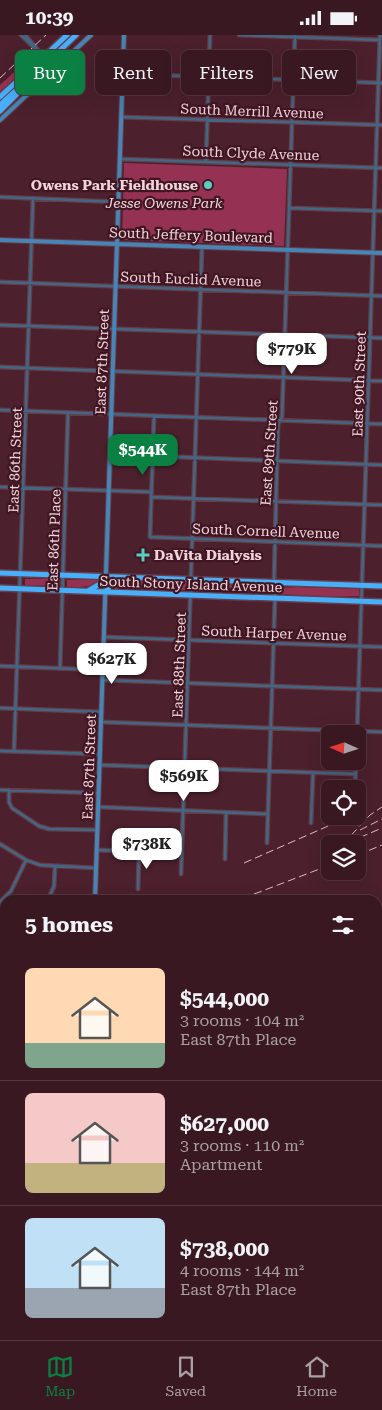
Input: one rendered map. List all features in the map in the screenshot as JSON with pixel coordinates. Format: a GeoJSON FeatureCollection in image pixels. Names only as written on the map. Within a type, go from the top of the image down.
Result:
{"type":"FeatureCollection","features":[{"type":"Feature","properties":{"kind":"highway"},"geometry":{"type":"LineString","coordinates":[[54,50],[67,35]]}},
{"type":"Feature","properties":{"kind":"highway"},"geometry":{"type":"LineString","coordinates":[[57,50],[76,35]]}},
{"type":"Feature","properties":{"kind":"highway"},"geometry":{"type":"LineString","coordinates":[[0,97],[15,85]]}},
{"type":"Feature","properties":{"kind":"highway"},"geometry":{"type":"LineString","coordinates":[[0,105],[15,92]]}},
{"type":"Feature","properties":{"kind":"highway"},"geometry":{"type":"LineString","coordinates":[[0,111],[17,95]]}},
{"type":"Feature","properties":{"kind":"highway","name":"South Stony Island Avenue"},"geometry":{"type":"LineString","coordinates":[[0,573],[382,587]]}},
{"type":"Feature","properties":{"kind":"highway"},"geometry":{"type":"LineString","coordinates":[[88,591],[105,581],[106,577]]}},
{"type":"Feature","properties":{"kind":"highway"},"geometry":{"type":"LineString","coordinates":[[106,592],[110,585],[129,578]]}},
{"type":"Feature","properties":{"kind":"highway","name":"South Stony Island Avenue"},"geometry":{"type":"LineString","coordinates":[[0,588],[382,602]]}},
{"type":"Feature","properties":{"kind":"main road"},"geometry":{"type":"LineString","coordinates":[[75,50],[91,35]]}},
{"type":"Feature","properties":{"kind":"main road","name":"East 87th Street"},"geometry":{"type":"LineString","coordinates":[[124,35],[124,50]]}},
{"type":"Feature","properties":{"kind":"main road"},"geometry":{"type":"LineString","coordinates":[[0,119],[26,95]]}},
{"type":"Feature","properties":{"kind":"main road","name":"East 87th Street"},"geometry":{"type":"LineString","coordinates":[[96,895],[122,95]]}},
{"type":"Feature","properties":{"kind":"main road","name":"South Jeffery Boulevard"},"geometry":{"type":"LineString","coordinates":[[0,240],[382,253]]}},
{"type":"Feature","properties":{"kind":"street"},"geometry":{"type":"LineString","coordinates":[[23,35],[36,50]]}},
{"type":"Feature","properties":{"kind":"street"},"geometry":{"type":"LineString","coordinates":[[209,50],[210,35]]}},
{"type":"Feature","properties":{"kind":"street"},"geometry":{"type":"LineString","coordinates":[[239,35],[381,40]]}},
{"type":"Feature","properties":{"kind":"street","name":"East 90th Street"},"geometry":{"type":"LineString","coordinates":[[357,725],[380,82],[380,35]]}},
{"type":"Feature","properties":{"kind":"street","name":"East 89th Street"},"geometry":{"type":"LineString","coordinates":[[295,36],[295,50]]}},
{"type":"Feature","properties":{"kind":"street"},"geometry":{"type":"LineString","coordinates":[[356,81],[380,82]]}},
{"type":"Feature","properties":{"kind":"street"},"geometry":{"type":"LineString","coordinates":[[206,162],[208,95]]}},
{"type":"Feature","properties":{"kind":"street","name":"East 89th Street"},"geometry":{"type":"LineString","coordinates":[[267,843],[274,643],[278,424],[282,417],[284,378],[293,95]]}},
{"type":"Feature","properties":{"kind":"street","name":"South Merrill Avenue"},"geometry":{"type":"LineString","coordinates":[[121,117],[382,125]]}},
{"type":"Feature","properties":{"kind":"street","name":"South Clyde Avenue"},"geometry":{"type":"LineString","coordinates":[[120,159],[382,168]]}},
{"type":"Feature","properties":{"kind":"street"},"geometry":{"type":"LineString","coordinates":[[0,197],[118,202]]}},
{"type":"Feature","properties":{"kind":"street","name":"East 86th Street"},"geometry":{"type":"LineString","coordinates":[[14,751],[33,199]]}},
{"type":"Feature","properties":{"kind":"street"},"geometry":{"type":"LineString","coordinates":[[289,208],[382,211]]}},
{"type":"Feature","properties":{"kind":"street","name":"East 88th Street"},"geometry":{"type":"LineString","coordinates":[[182,874],[202,247]]}},
{"type":"Feature","properties":{"kind":"street","name":"South Euclid Avenue"},"geometry":{"type":"LineString","coordinates":[[0,282],[382,296]]}},
{"type":"Feature","properties":{"kind":"street"},"geometry":{"type":"LineString","coordinates":[[0,325],[382,338]]}},
{"type":"Feature","properties":{"kind":"street"},"geometry":{"type":"LineString","coordinates":[[0,367],[382,381]]}},
{"type":"Feature","properties":{"kind":"street"},"geometry":{"type":"LineString","coordinates":[[0,410],[382,424]]}},
{"type":"Feature","properties":{"kind":"street","name":"East 86th Place"},"geometry":{"type":"LineString","coordinates":[[60,668],[68,413]]}},
{"type":"Feature","properties":{"kind":"street"},"geometry":{"type":"LineString","coordinates":[[154,416],[151,497],[382,505]]}},
{"type":"Feature","properties":{"kind":"street"},"geometry":{"type":"LineString","coordinates":[[152,456],[382,465]]}},
{"type":"Feature","properties":{"kind":"street"},"geometry":{"type":"LineString","coordinates":[[0,487],[151,492]]}},
{"type":"Feature","properties":{"kind":"street","name":"South Cornell Avenue"},"geometry":{"type":"LineString","coordinates":[[151,497],[150,537],[382,546]]}},
{"type":"Feature","properties":{"kind":"street","name":"South Harper Avenue"},"geometry":{"type":"LineString","coordinates":[[104,637],[382,647]]}},
{"type":"Feature","properties":{"kind":"street"},"geometry":{"type":"LineString","coordinates":[[0,666],[103,670]]}},
{"type":"Feature","properties":{"kind":"street"},"geometry":{"type":"LineString","coordinates":[[103,680],[382,690]]}},
{"type":"Feature","properties":{"kind":"street"},"geometry":{"type":"LineString","coordinates":[[0,708],[102,712]]}},
{"type":"Feature","properties":{"kind":"street"},"geometry":{"type":"LineString","coordinates":[[102,722],[321,730]]}},
{"type":"Feature","properties":{"kind":"street"},"geometry":{"type":"LineString","coordinates":[[366,732],[382,732]]}},
{"type":"Feature","properties":{"kind":"street"},"geometry":{"type":"LineString","coordinates":[[0,751],[100,754]]}},
{"type":"Feature","properties":{"kind":"street"},"geometry":{"type":"LineString","coordinates":[[100,765],[355,774]]}},
{"type":"Feature","properties":{"kind":"street"},"geometry":{"type":"LineString","coordinates":[[355,770],[355,780]]}},
{"type":"Feature","properties":{"kind":"street"},"geometry":{"type":"LineString","coordinates":[[311,823],[313,773]]}},
{"type":"Feature","properties":{"kind":"street"},"geometry":{"type":"LineString","coordinates":[[0,789],[99,793]]}},
{"type":"Feature","properties":{"kind":"street"},"geometry":{"type":"LineString","coordinates":[[9,790],[9,802],[12,809],[39,826],[49,829],[98,830]]}},
{"type":"Feature","properties":{"kind":"street"},"geometry":{"type":"LineString","coordinates":[[99,807],[268,814]]}},
{"type":"Feature","properties":{"kind":"street"},"geometry":{"type":"LineString","coordinates":[[225,859],[226,813]]}},
{"type":"Feature","properties":{"kind":"street"},"geometry":{"type":"LineString","coordinates":[[0,844],[26,860],[40,865],[96,868]]}},
{"type":"Feature","properties":{"kind":"street"},"geometry":{"type":"LineString","coordinates":[[97,850],[182,853]]}},
{"type":"Feature","properties":{"kind":"street"},"geometry":{"type":"LineString","coordinates":[[138,889],[139,851]]}},
{"type":"Feature","properties":{"kind":"street"},"geometry":{"type":"LineString","coordinates":[[7,895],[11,891],[26,860]]}},
{"type":"Feature","properties":{"kind":"street"},"geometry":{"type":"LineString","coordinates":[[50,895],[54,886],[55,866]]}},
{"type":"Feature","properties":{"kind":"street"},"geometry":{"type":"LineString","coordinates":[[0,1177],[0,1183]]}},
{"type":"Feature","properties":{"kind":"street"},"geometry":{"type":"LineString","coordinates":[[382,1270],[382,1275]]}},
{"type":"Feature","properties":{"kind":"green space"},"geometry":{"type":"Polygon","coordinates":[[[15,71],[15,78],[0,92],[0,85],[15,71]]]}},
{"type":"Feature","properties":{"kind":"green space","name":"Jesse Owens Park"},"geometry":{"type":"Polygon","coordinates":[[[124,163],[287,169],[284,246],[122,240],[124,163]]]}},
{"type":"Feature","properties":{"kind":"green space"},"geometry":{"type":"Polygon","coordinates":[[[60,578],[60,585],[25,586],[25,579],[60,578]]]}},
{"type":"Feature","properties":{"kind":"green space"},"geometry":{"type":"Polygon","coordinates":[[[103,579],[91,586],[67,588],[67,580],[103,579]]]}},
{"type":"Feature","properties":{"kind":"green space"},"geometry":{"type":"Polygon","coordinates":[[[122,582],[187,583],[187,590],[111,589],[111,586],[122,582]]]}},
{"type":"Feature","properties":{"kind":"green space"},"geometry":{"type":"Polygon","coordinates":[[[197,584],[272,586],[272,592],[195,591],[197,584]]]}},
{"type":"Feature","properties":{"kind":"green space"},"geometry":{"type":"Polygon","coordinates":[[[279,588],[359,589],[359,596],[328,597],[279,594],[279,588]]]}},
{"type":"Feature","properties":{"kind":"railway"},"geometry":{"type":"LineString","coordinates":[[0,78],[46,35]]}},
{"type":"Feature","properties":{"kind":"railway"},"geometry":{"type":"LineString","coordinates":[[351,835],[370,815],[382,807]]}},
{"type":"Feature","properties":{"kind":"railway"},"geometry":{"type":"LineString","coordinates":[[360,830],[382,819]]}},
{"type":"Feature","properties":{"kind":"railway"},"geometry":{"type":"LineString","coordinates":[[244,863],[331,825]]}},
{"type":"Feature","properties":{"kind":"railway"},"geometry":{"type":"LineString","coordinates":[[366,835],[382,828]]}},
{"type":"Feature","properties":{"kind":"railway"},"geometry":{"type":"LineString","coordinates":[[366,852],[382,845]]}},
{"type":"Feature","properties":{"kind":"railway"},"geometry":{"type":"LineString","coordinates":[[250,895],[321,868]]}},
{"type":"Feature","properties":{"kind":"place","name":"Owens Park Fieldhouse"},"geometry":{"type":"Point","coordinates":[208,185]}},
{"type":"Feature","properties":{"kind":"place","name":"DaVita Dialysis"},"geometry":{"type":"Point","coordinates":[143,555]}}]}
